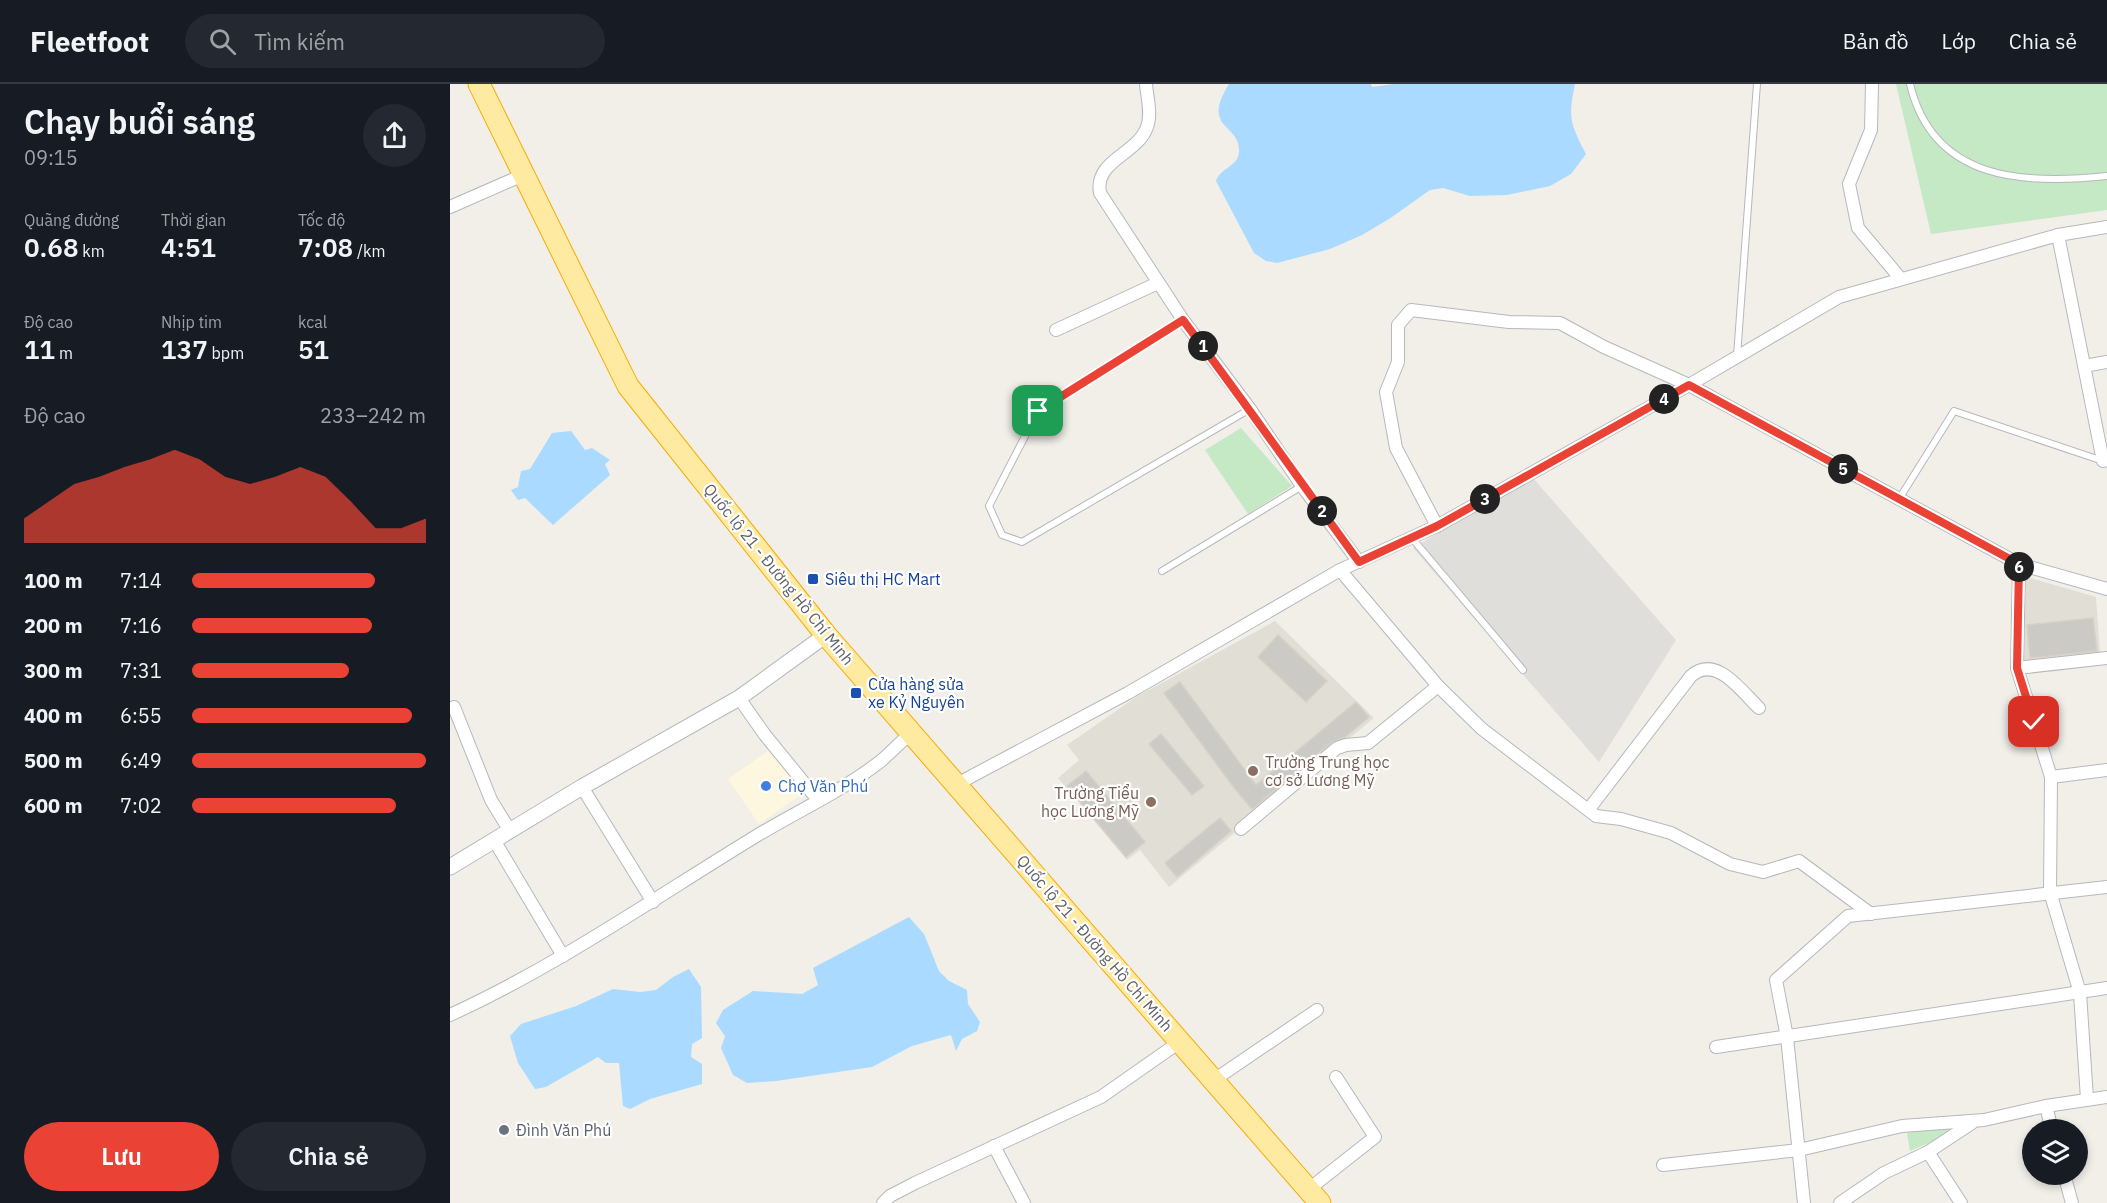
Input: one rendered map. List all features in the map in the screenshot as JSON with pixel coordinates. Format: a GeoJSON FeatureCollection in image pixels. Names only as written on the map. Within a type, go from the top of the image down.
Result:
{"type":"FeatureCollection","features":[{"type":"Feature","properties":{"kind":"highway","name":"Quốc lộ 21 - Đường Hồ Chí Minh"},"geometry":{"type":"LineString","coordinates":[[478,84],[628,386],[826,635],[1315,1196]]}},
{"type":"Feature","properties":{"kind":"street"},"geometry":{"type":"LineString","coordinates":[[1146,84],[1150,116],[1148,126],[1143,136],[1104,170],[1098,184],[1100,193],[1183,320],[1250,409],[1302,486],[1359,562]]}},
{"type":"Feature","properties":{"kind":"street"},"geometry":{"type":"LineString","coordinates":[[1872,84],[1871,130],[1849,184],[1858,228],[1901,279]]}},
{"type":"Feature","properties":{"kind":"street"},"geometry":{"type":"LineString","coordinates":[[450,207],[523,175]]}},
{"type":"Feature","properties":{"kind":"street"},"geometry":{"type":"LineString","coordinates":[[957,784],[1128,693],[1340,570],[1437,526],[1689,385],[1839,297],[2058,235],[2107,227]]}},
{"type":"Feature","properties":{"kind":"street"},"geometry":{"type":"LineString","coordinates":[[2058,235],[2105,460]]}},
{"type":"Feature","properties":{"kind":"street"},"geometry":{"type":"LineString","coordinates":[[1056,330],[1158,283]]}},
{"type":"Feature","properties":{"kind":"street"},"geometry":{"type":"LineString","coordinates":[[1437,526],[1396,448],[1386,392],[1398,362],[1398,325],[1411,310],[1509,322],[1560,323],[1604,347],[1689,385],[2019,564],[2107,589]]}},
{"type":"Feature","properties":{"kind":"street"},"geometry":{"type":"LineString","coordinates":[[2084,366],[2107,362]]}},
{"type":"Feature","properties":{"kind":"street"},"geometry":{"type":"LineString","coordinates":[[2019,564],[2017,668],[2051,777],[2050,892],[2080,993],[2087,1100]]}},
{"type":"Feature","properties":{"kind":"street"},"geometry":{"type":"LineString","coordinates":[[1340,570],[1438,686],[1482,729],[1596,816],[1621,819],[1671,833],[1730,864],[1763,872],[1799,861],[1871,914]]}},
{"type":"Feature","properties":{"kind":"street"},"geometry":{"type":"LineString","coordinates":[[450,867],[582,787],[739,698],[826,635]]}},
{"type":"Feature","properties":{"kind":"street"},"geometry":{"type":"LineString","coordinates":[[2017,668],[2107,658]]}},
{"type":"Feature","properties":{"kind":"street"},"geometry":{"type":"LineString","coordinates":[[1589,809],[1691,676],[1698,670],[1706,668],[1720,671],[1759,708]]}},
{"type":"Feature","properties":{"kind":"street"},"geometry":{"type":"LineString","coordinates":[[1241,829],[1337,748],[1368,743],[1438,686]]}},
{"type":"Feature","properties":{"kind":"street"},"geometry":{"type":"LineString","coordinates":[[739,698],[765,735],[818,800]]}},
{"type":"Feature","properties":{"kind":"street"},"geometry":{"type":"LineString","coordinates":[[454,707],[491,800],[510,831]]}},
{"type":"Feature","properties":{"kind":"street"},"geometry":{"type":"LineString","coordinates":[[450,1015],[491,996],[563,956],[754,837],[865,773],[912,732]]}},
{"type":"Feature","properties":{"kind":"street"},"geometry":{"type":"LineString","coordinates":[[2051,777],[2107,770]]}},
{"type":"Feature","properties":{"kind":"street"},"geometry":{"type":"LineString","coordinates":[[582,787],[653,902]]}},
{"type":"Feature","properties":{"kind":"street"},"geometry":{"type":"LineString","coordinates":[[494,840],[563,956]]}},
{"type":"Feature","properties":{"kind":"street"},"geometry":{"type":"LineString","coordinates":[[1804,1203],[1786,1037],[1776,980],[1848,916],[2107,887]]}},
{"type":"Feature","properties":{"kind":"street"},"geometry":{"type":"LineString","coordinates":[[1716,1047],[2107,988]]}},
{"type":"Feature","properties":{"kind":"street"},"geometry":{"type":"LineString","coordinates":[[1214,1080],[1317,1010]]}},
{"type":"Feature","properties":{"kind":"street"},"geometry":{"type":"LineString","coordinates":[[883,1203],[890,1196],[1101,1097],[1181,1041]]}},
{"type":"Feature","properties":{"kind":"street"},"geometry":{"type":"LineString","coordinates":[[1315,1196],[1375,1137],[1336,1077]]}},
{"type":"Feature","properties":{"kind":"street"},"geometry":{"type":"LineString","coordinates":[[1663,1165],[1799,1150],[1902,1126],[1974,1122],[2046,1106],[2107,1097]]}},
{"type":"Feature","properties":{"kind":"street"},"geometry":{"type":"LineString","coordinates":[[2046,1106],[2049,1119]]}},
{"type":"Feature","properties":{"kind":"street"},"geometry":{"type":"LineString","coordinates":[[1840,1203],[1884,1173],[1928,1152],[1974,1122]]}},
{"type":"Feature","properties":{"kind":"street"},"geometry":{"type":"LineString","coordinates":[[994,1146],[1024,1203]]}},
{"type":"Feature","properties":{"kind":"street"},"geometry":{"type":"LineString","coordinates":[[1928,1152],[1961,1203]]}},
{"type":"Feature","properties":{"kind":"street"},"geometry":{"type":"LineString","coordinates":[[2067,1185],[2072,1203]]}},
{"type":"Feature","properties":{"kind":"lane"},"geometry":{"type":"LineString","coordinates":[[1737,357],[1757,84]]}},
{"type":"Feature","properties":{"kind":"lane"},"geometry":{"type":"LineString","coordinates":[[1910,84],[1923,122],[1938,141],[1960,159],[1977,167],[2017,178],[2077,179],[2107,176]]}},
{"type":"Feature","properties":{"kind":"lane"},"geometry":{"type":"LineString","coordinates":[[1183,320],[1038,411],[990,506],[1002,535],[1022,542],[1250,409]]}},
{"type":"Feature","properties":{"kind":"lane"},"geometry":{"type":"LineString","coordinates":[[1899,499],[1954,411],[2105,460]]}},
{"type":"Feature","properties":{"kind":"lane"},"geometry":{"type":"LineString","coordinates":[[1162,571],[1302,486]]}},
{"type":"Feature","properties":{"kind":"lane"},"geometry":{"type":"LineString","coordinates":[[1411,537],[1523,670]]}},
{"type":"Feature","properties":{"kind":"shaded area"},"geometry":{"type":"Polygon","coordinates":[[[1532,477],[1676,640],[1599,762],[1413,548],[1532,477]]]}},
{"type":"Feature","properties":{"kind":"shaded area"},"geometry":{"type":"Polygon","coordinates":[[[2023,576],[2096,597],[2100,653],[2021,665],[2023,576]]]}},
{"type":"Feature","properties":{"kind":"shaded area"},"geometry":{"type":"Polygon","coordinates":[[[1275,621],[1374,718],[1169,887],[1140,850],[1127,860],[1058,778],[1079,760],[1067,745],[1136,697],[1275,621]]]}},
{"type":"Feature","properties":{"kind":"shaded area","name":"Chợ Văn Phú"},"geometry":{"type":"Polygon","coordinates":[[[769,750],[803,793],[759,824],[728,779],[769,750]]]}},
{"type":"Feature","properties":{"kind":"green space"},"geometry":{"type":"Polygon","coordinates":[[[1896,84],[2107,84],[2107,210],[1931,234],[1896,84]]]}},
{"type":"Feature","properties":{"kind":"green space"},"geometry":{"type":"Polygon","coordinates":[[[1241,428],[1292,486],[1248,514],[1205,450],[1241,428]]]}},
{"type":"Feature","properties":{"kind":"green space"},"geometry":{"type":"Polygon","coordinates":[[[1949,1126],[1955,1129],[1952,1133],[1910,1151],[1907,1133],[1949,1126]]]}},
{"type":"Feature","properties":{"kind":"water"},"geometry":{"type":"Polygon","coordinates":[[[1229,84],[1371,84],[1372,87],[1394,84],[1575,84],[1572,120],[1586,154],[1571,174],[1550,186],[1507,195],[1470,196],[1443,188],[1430,190],[1362,235],[1330,249],[1277,263],[1266,261],[1254,253],[1216,181],[1221,173],[1236,161],[1239,152],[1238,143],[1220,118],[1221,99],[1229,84]]]}},
{"type":"Feature","properties":{"kind":"water"},"geometry":{"type":"Polygon","coordinates":[[[571,431],[585,450],[592,448],[610,460],[605,464],[610,475],[553,525],[525,498],[518,500],[511,490],[518,487],[521,471],[530,469],[552,433],[571,431]]]}},
{"type":"Feature","properties":{"kind":"water"},"geometry":{"type":"Polygon","coordinates":[[[909,917],[924,934],[939,971],[949,981],[967,990],[968,1004],[980,1022],[977,1031],[962,1039],[956,1051],[951,1035],[912,1046],[872,1067],[747,1083],[733,1075],[721,1048],[725,1036],[716,1023],[723,1010],[753,991],[802,994],[818,985],[813,968],[909,917]]]}},
{"type":"Feature","properties":{"kind":"water"},"geometry":{"type":"Polygon","coordinates":[[[689,969],[701,987],[702,1038],[692,1044],[691,1057],[702,1064],[702,1084],[650,1099],[630,1109],[623,1106],[619,1063],[606,1063],[598,1057],[546,1087],[535,1089],[518,1063],[510,1036],[521,1024],[576,1006],[613,989],[640,992],[656,990],[673,977],[689,969]]]}},
{"type":"Feature","properties":{"kind":"building"},"geometry":{"type":"Polygon","coordinates":[[[2093,618],[2097,651],[2030,658],[2027,625],[2093,618]]]}},
{"type":"Feature","properties":{"kind":"building"},"geometry":{"type":"Polygon","coordinates":[[[1278,635],[1327,681],[1306,702],[1258,657],[1278,635]]]}},
{"type":"Feature","properties":{"kind":"building"},"geometry":{"type":"Polygon","coordinates":[[[1180,682],[1256,785],[1356,702],[1369,717],[1345,737],[1332,742],[1252,809],[1164,693],[1180,682]]]}},
{"type":"Feature","properties":{"kind":"building"},"geometry":{"type":"Polygon","coordinates":[[[1161,734],[1204,786],[1192,795],[1149,744],[1161,734]]]}},
{"type":"Feature","properties":{"kind":"building"},"geometry":{"type":"Polygon","coordinates":[[[1086,771],[1145,842],[1126,857],[1067,786],[1086,771]]]}},
{"type":"Feature","properties":{"kind":"building"},"geometry":{"type":"Polygon","coordinates":[[[1220,818],[1231,831],[1177,877],[1165,863],[1220,818]]]}},
{"type":"Feature","properties":{"kind":"place","name":"Siêu thị HC Mart"},"geometry":{"type":"Point","coordinates":[813,579]}},
{"type":"Feature","properties":{"kind":"place","name":"Cửa hàng sửa xe Kỷ Nguyên"},"geometry":{"type":"Point","coordinates":[856,693]}},
{"type":"Feature","properties":{"kind":"place","name":"Trường Trung học cơ sở Lương Mỹ"},"geometry":{"type":"Point","coordinates":[1253,771]}},
{"type":"Feature","properties":{"kind":"place","name":"Chợ Văn Phú"},"geometry":{"type":"Point","coordinates":[766,786]}},
{"type":"Feature","properties":{"kind":"place","name":"Trường Tiểu học Lương Mỹ"},"geometry":{"type":"Point","coordinates":[1151,802]}},
{"type":"Feature","properties":{"kind":"place","name":"Đình Văn Phú"},"geometry":{"type":"Point","coordinates":[504,1130]}},
{"type":"Feature","properties":{"kind":"route"},"geometry":{"type":"LineString","coordinates":[[1038,411],[1183,320],[1250,409],[1302,486],[1359,562],[1437,526],[1689,385],[2019,564],[2017,668],[2034,722]]}}]}
